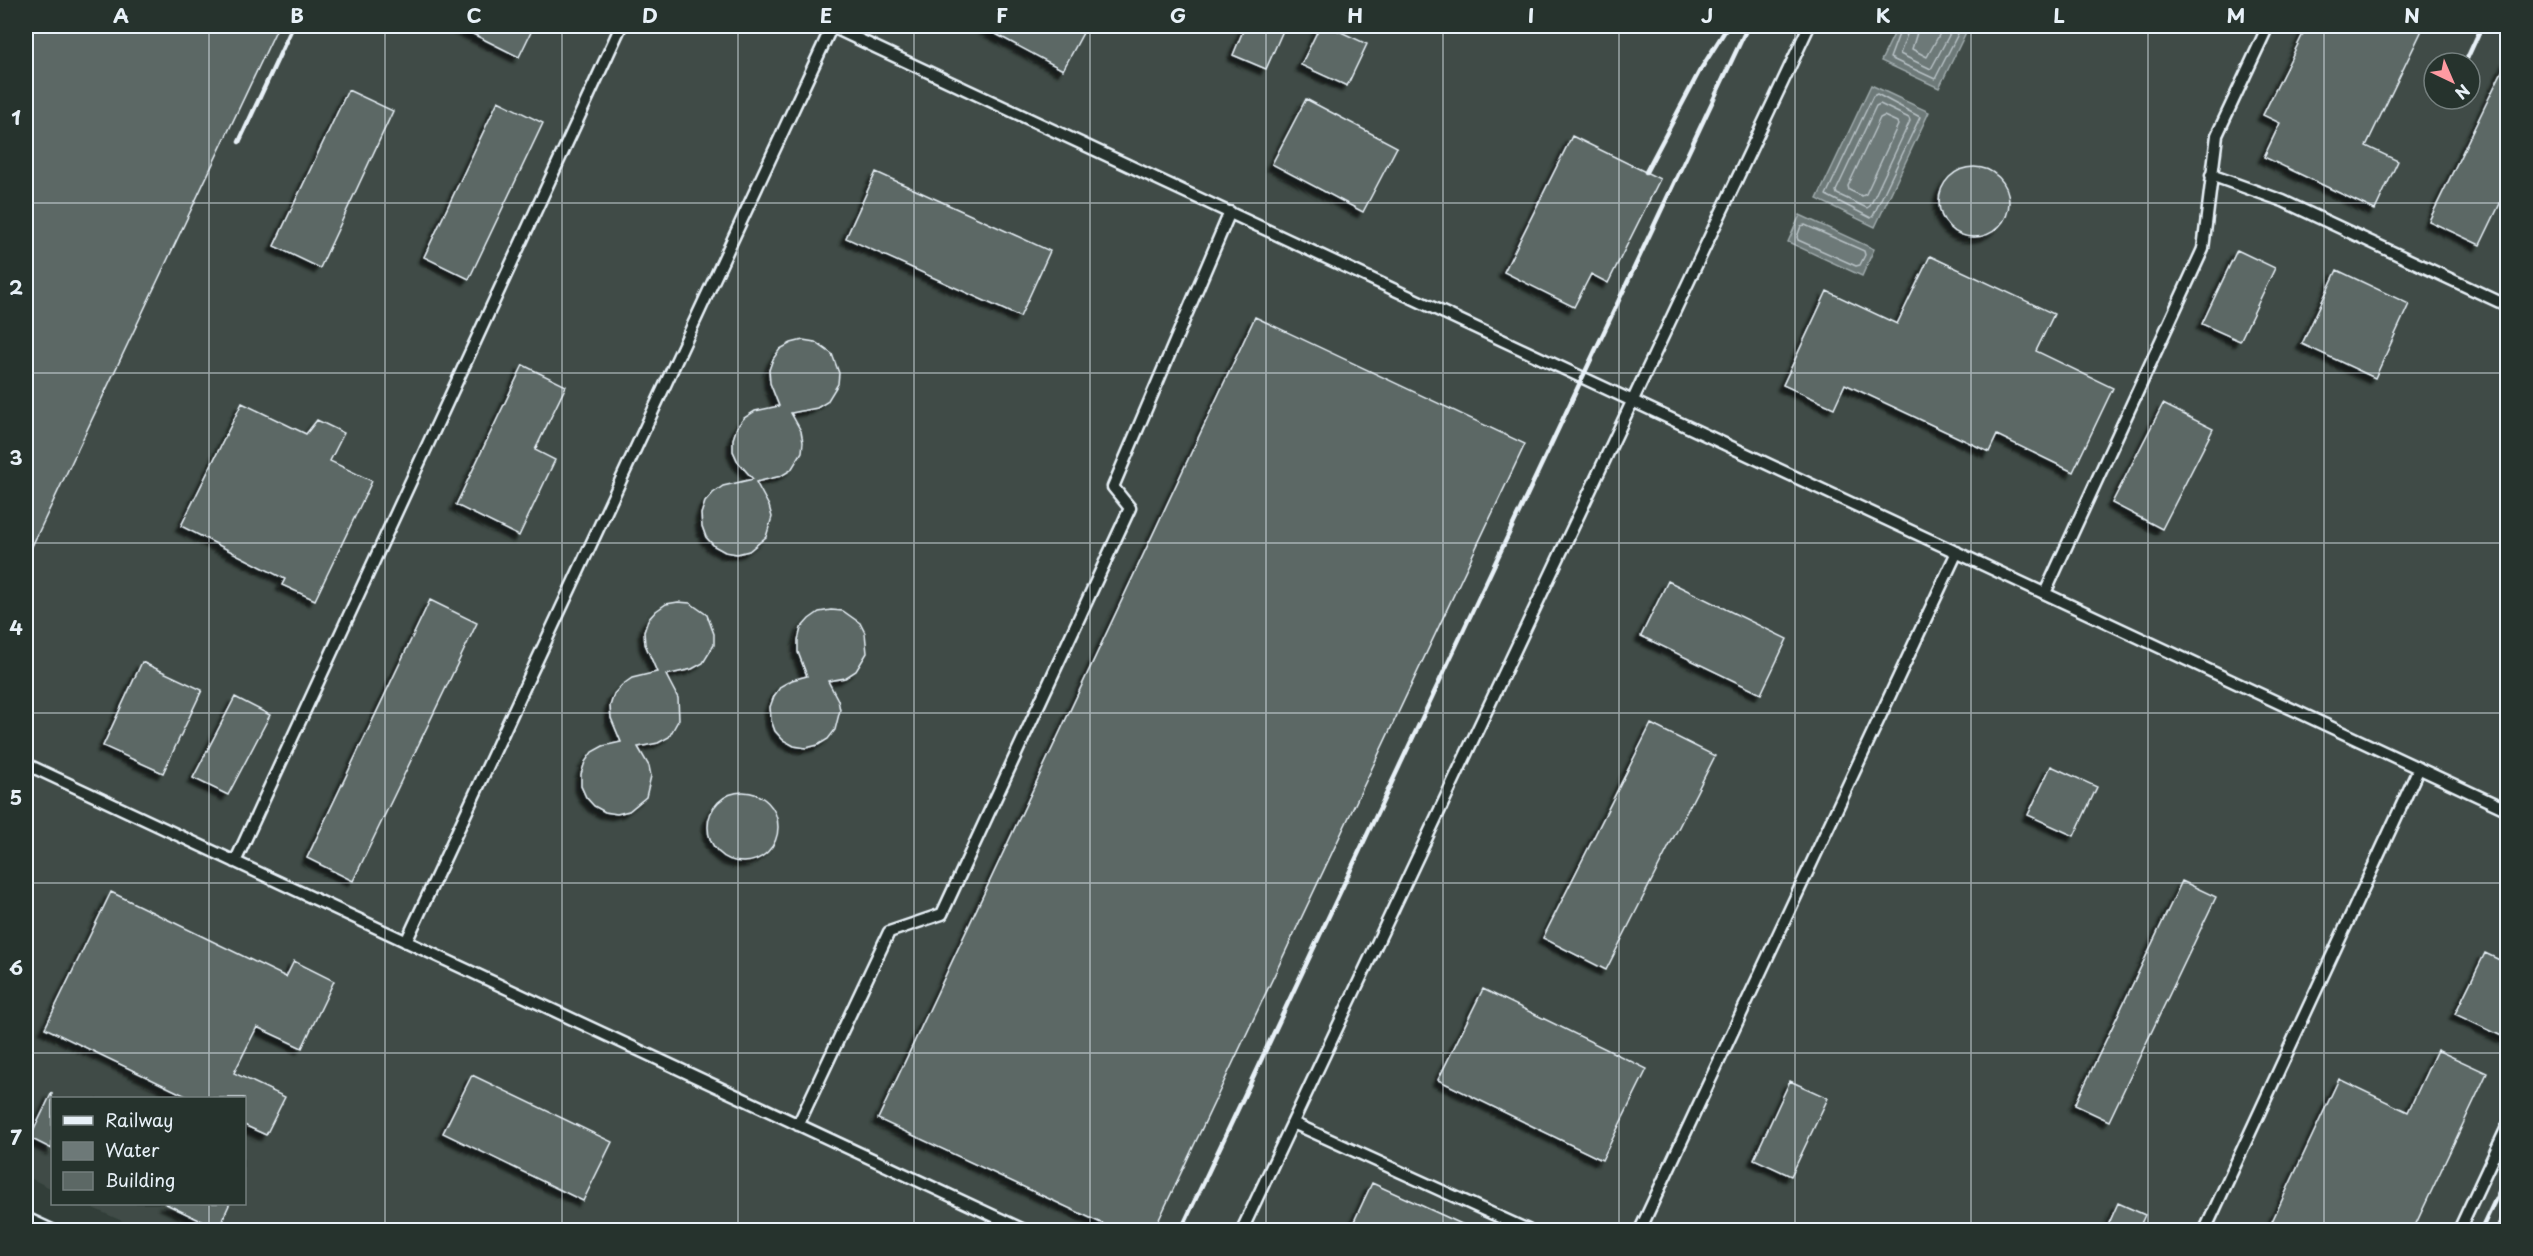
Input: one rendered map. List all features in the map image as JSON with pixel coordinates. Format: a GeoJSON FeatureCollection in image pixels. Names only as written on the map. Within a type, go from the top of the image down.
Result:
{"type":"FeatureCollection","features":[{"type":"Feature","properties":{"kind":"lane"},"geometry":{"type":"LineString","coordinates":[[235,862],[621,26]]}},
{"type":"Feature","properties":{"kind":"lane"},"geometry":{"type":"LineString","coordinates":[[406,942],[831,26],[2508,810]]}},
{"type":"Feature","properties":{"kind":"lane"},"geometry":{"type":"LineString","coordinates":[[1242,1230],[1809,26]]}},
{"type":"Feature","properties":{"kind":"lane"},"geometry":{"type":"LineString","coordinates":[[2045,593],[2203,249],[2217,135],[2268,26]]}},
{"type":"Feature","properties":{"kind":"lane"},"geometry":{"type":"LineString","coordinates":[[2211,175],[2283,201],[2508,306]]}},
{"type":"Feature","properties":{"kind":"lane"},"geometry":{"type":"LineString","coordinates":[[798,1125],[889,932],[942,914],[1130,508],[1113,487],[1230,212]]}},
{"type":"Feature","properties":{"kind":"lane"},"geometry":{"type":"LineString","coordinates":[[1640,1230],[1957,552]]}},
{"type":"Feature","properties":{"kind":"lane"},"geometry":{"type":"LineString","coordinates":[[26,764],[1024,1230]]}},
{"type":"Feature","properties":{"kind":"lane"},"geometry":{"type":"LineString","coordinates":[[2205,1230],[2419,768]]}},
{"type":"Feature","properties":{"kind":"lane"},"geometry":{"type":"LineString","coordinates":[[1293,1122],[1528,1230]]}},
{"type":"Feature","properties":{"kind":"lane"},"geometry":{"type":"LineString","coordinates":[[2459,1230],[2508,1125]]}},
{"type":"Feature","properties":{"kind":"lane"},"geometry":{"type":"LineString","coordinates":[[26,1218],[52,1230]]}},
{"type":"Feature","properties":{"kind":"shaded area"},"geometry":{"type":"Polygon","coordinates":[[[26,26],[2507,26],[2507,1230],[142,1230],[86,1205],[246,1205],[246,1097],[51,1097],[51,1188],[26,1176],[26,26]]]}},
{"type":"Feature","properties":{"kind":"water"},"geometry":{"type":"Polygon","coordinates":[[[1898,26],[1969,26],[1939,88],[1881,61],[1898,26]]]}},
{"type":"Feature","properties":{"kind":"water"},"geometry":{"type":"Polygon","coordinates":[[[1871,85],[1929,112],[1875,227],[1817,199],[1871,85]]]}},
{"type":"Feature","properties":{"kind":"water"},"geometry":{"type":"Polygon","coordinates":[[[1800,215],[1874,249],[1862,276],[1788,242],[1800,215]]]}},
{"type":"Feature","properties":{"kind":"building"},"geometry":{"type":"Polygon","coordinates":[[[26,26],[278,26],[26,559],[26,26]]]}},
{"type":"Feature","properties":{"kind":"building"},"geometry":{"type":"Polygon","coordinates":[[[457,26],[534,26],[519,57],[457,26]]]}},
{"type":"Feature","properties":{"kind":"building"},"geometry":{"type":"Polygon","coordinates":[[[981,26],[1074,26],[1084,31],[1063,70],[981,26]]]}},
{"type":"Feature","properties":{"kind":"building"},"geometry":{"type":"Polygon","coordinates":[[[1245,26],[1285,26],[1266,69],[1233,55],[1245,26]]]}},
{"type":"Feature","properties":{"kind":"building"},"geometry":{"type":"Polygon","coordinates":[[[1320,26],[1328,26],[1367,44],[1347,86],[1301,65],[1320,26]]]}},
{"type":"Feature","properties":{"kind":"building"},"geometry":{"type":"Polygon","coordinates":[[[2307,26],[2424,26],[2366,146],[2398,161],[2375,210],[2264,157],[2280,123],[2263,115],[2307,26]]]}},
{"type":"Feature","properties":{"kind":"building"},"geometry":{"type":"Polygon","coordinates":[[[2508,59],[2508,187],[2480,245],[2429,221],[2508,59]]]}},
{"type":"Feature","properties":{"kind":"building"},"geometry":{"type":"Polygon","coordinates":[[[348,90],[393,111],[320,268],[274,246],[348,90]]]}},
{"type":"Feature","properties":{"kind":"building"},"geometry":{"type":"Polygon","coordinates":[[[1306,99],[1397,147],[1363,212],[1272,164],[1306,99]]]}},
{"type":"Feature","properties":{"kind":"building"},"geometry":{"type":"Polygon","coordinates":[[[498,101],[543,123],[469,279],[424,257],[498,101]]]}},
{"type":"Feature","properties":{"kind":"building"},"geometry":{"type":"Polygon","coordinates":[[[1572,136],[1660,179],[1608,283],[1591,274],[1574,307],[1504,272],[1572,136]]]}},
{"type":"Feature","properties":{"kind":"building"},"geometry":{"type":"Polygon","coordinates":[[[1974,167],[1987,170],[1999,177],[2006,189],[2009,202],[2006,215],[1999,227],[1987,234],[1974,237],[1961,234],[1949,227],[1942,215],[1939,202],[1942,189],[1949,177],[1961,170],[1974,167]]]}},
{"type":"Feature","properties":{"kind":"building"},"geometry":{"type":"Polygon","coordinates":[[[876,172],[1050,251],[1020,317],[846,238],[876,172]]]}},
{"type":"Feature","properties":{"kind":"building"},"geometry":{"type":"Polygon","coordinates":[[[2237,250],[2275,268],[2240,341],[2202,324],[2237,250]]]}},
{"type":"Feature","properties":{"kind":"building"},"geometry":{"type":"Polygon","coordinates":[[[1930,256],[2054,314],[2036,351],[2113,388],[2073,472],[1997,435],[1989,452],[1845,384],[1834,408],[1783,385],[1827,291],[1897,324],[1930,256]]]}},
{"type":"Feature","properties":{"kind":"building"},"geometry":{"type":"Polygon","coordinates":[[[2337,270],[2409,304],[2375,378],[2302,344],[2337,270]]]}},
{"type":"Feature","properties":{"kind":"building"},"geometry":{"type":"Polygon","coordinates":[[[1255,317],[1525,444],[1154,1230],[1116,1230],[878,1119],[1255,317]]]}},
{"type":"Feature","properties":{"kind":"building"},"geometry":{"type":"Polygon","coordinates":[[[803,340],[815,342],[832,354],[839,373],[838,384],[827,402],[817,408],[791,413],[801,431],[803,442],[802,452],[791,470],[781,476],[756,482],[769,506],[772,517],[766,537],[749,551],[737,554],[725,552],[714,546],[706,537],[701,514],[705,502],[723,486],[753,479],[738,462],[733,451],[733,439],[737,427],[744,418],[755,411],[779,406],[770,383],[769,370],[773,359],[780,349],[803,340]]]}},
{"type":"Feature","properties":{"kind":"building"},"geometry":{"type":"Polygon","coordinates":[[[523,365],[566,386],[535,450],[555,460],[519,536],[456,505],[523,365]]]}},
{"type":"Feature","properties":{"kind":"building"},"geometry":{"type":"Polygon","coordinates":[[[242,403],[306,434],[317,420],[344,433],[330,461],[372,481],[315,600],[282,585],[285,579],[181,526],[242,403]]]}},
{"type":"Feature","properties":{"kind":"building"},"geometry":{"type":"Polygon","coordinates":[[[2163,404],[2213,429],[2162,529],[2112,503],[2163,404]]]}},
{"type":"Feature","properties":{"kind":"building"},"geometry":{"type":"Polygon","coordinates":[[[1668,581],[1787,639],[1761,694],[1641,636],[1668,581]]]}},
{"type":"Feature","properties":{"kind":"building"},"geometry":{"type":"Polygon","coordinates":[[[430,600],[477,623],[353,881],[307,858],[430,600]]]}},
{"type":"Feature","properties":{"kind":"building"},"geometry":{"type":"Polygon","coordinates":[[[690,603],[707,615],[714,634],[714,645],[703,663],[692,669],[666,675],[678,698],[679,719],[669,737],[658,743],[638,747],[649,766],[651,776],[646,797],[629,811],[617,814],[605,812],[594,806],[586,797],[581,786],[581,774],[585,762],[592,752],[603,746],[621,742],[611,718],[610,706],[614,694],[632,678],[657,672],[645,644],[644,632],[648,620],[656,611],[666,604],[690,603]]]}},
{"type":"Feature","properties":{"kind":"building"},"geometry":{"type":"Polygon","coordinates":[[[843,611],[860,623],[865,633],[867,653],[856,671],[845,678],[828,681],[838,700],[840,710],[835,730],[828,739],[806,748],[794,746],[783,740],[775,731],[770,707],[781,686],[807,676],[798,652],[801,628],[819,612],[843,611]]]}},
{"type":"Feature","properties":{"kind":"building"},"geometry":{"type":"Polygon","coordinates":[[[142,662],[202,690],[163,773],[103,746],[142,662]]]}},
{"type":"Feature","properties":{"kind":"building"},"geometry":{"type":"Polygon","coordinates":[[[235,697],[270,715],[228,795],[193,778],[235,697]]]}},
{"type":"Feature","properties":{"kind":"building"},"geometry":{"type":"Polygon","coordinates":[[[1651,724],[1715,756],[1606,970],[1543,938],[1651,724]]]}},
{"type":"Feature","properties":{"kind":"building"},"geometry":{"type":"Polygon","coordinates":[[[2051,766],[2097,787],[2074,836],[2028,815],[2051,766]]]}},
{"type":"Feature","properties":{"kind":"building"},"geometry":{"type":"Polygon","coordinates":[[[743,792],[756,795],[768,802],[775,814],[778,827],[775,840],[768,852],[756,859],[743,862],[730,859],[718,852],[711,840],[708,827],[711,814],[718,802],[730,795],[743,792]]]}},
{"type":"Feature","properties":{"kind":"building"},"geometry":{"type":"Polygon","coordinates":[[[2182,881],[2216,897],[2109,1121],[2075,1105],[2182,881]]]}},
{"type":"Feature","properties":{"kind":"building"},"geometry":{"type":"Polygon","coordinates":[[[111,892],[286,977],[294,961],[334,981],[302,1048],[257,1027],[234,1073],[285,1097],[266,1135],[246,1126],[246,1097],[188,1097],[45,1028],[111,892]]]}},
{"type":"Feature","properties":{"kind":"building"},"geometry":{"type":"Polygon","coordinates":[[[2485,953],[2508,964],[2508,1039],[2455,1014],[2485,953]]]}},
{"type":"Feature","properties":{"kind":"building"},"geometry":{"type":"Polygon","coordinates":[[[1483,989],[1647,1069],[1602,1160],[1438,1080],[1483,989]]]}},
{"type":"Feature","properties":{"kind":"building"},"geometry":{"type":"Polygon","coordinates":[[[2437,1050],[2487,1073],[2413,1230],[2268,1230],[2339,1079],[2408,1112],[2437,1050]]]}},
{"type":"Feature","properties":{"kind":"building"},"geometry":{"type":"Polygon","coordinates":[[[472,1075],[612,1142],[583,1201],[443,1133],[472,1075]]]}},
{"type":"Feature","properties":{"kind":"building"},"geometry":{"type":"Polygon","coordinates":[[[1790,1081],[1828,1098],[1791,1176],[1754,1159],[1790,1081]]]}},
{"type":"Feature","properties":{"kind":"building"},"geometry":{"type":"Polygon","coordinates":[[[52,1092],[51,1148],[30,1138],[52,1092]]]}},
{"type":"Feature","properties":{"kind":"building"},"geometry":{"type":"Polygon","coordinates":[[[1372,1183],[1475,1230],[1350,1230],[1372,1183]]]}},
{"type":"Feature","properties":{"kind":"building"},"geometry":{"type":"Polygon","coordinates":[[[2118,1203],[2145,1215],[2138,1230],[2106,1230],[2118,1203]]]}},
{"type":"Feature","properties":{"kind":"building"},"geometry":{"type":"Polygon","coordinates":[[[168,1205],[229,1205],[218,1229],[168,1205]]]}},
{"type":"Feature","properties":{"kind":"railway"},"geometry":{"type":"LineString","coordinates":[[239,142],[293,26]]}},
{"type":"Feature","properties":{"kind":"railway"},"geometry":{"type":"LineString","coordinates":[[1646,172],[1699,72],[1728,26]]}},
{"type":"Feature","properties":{"kind":"railway"},"geometry":{"type":"LineString","coordinates":[[1181,1230],[1748,26]]}},
{"type":"Feature","properties":{"kind":"railway"},"geometry":{"type":"LineString","coordinates":[[2471,51],[2482,26]]}},
{"type":"Feature","properties":{"kind":"railway"},"geometry":{"type":"LineString","coordinates":[[2481,1230],[2508,1173]]}},
{"type":"Feature","properties":{"kind":"railway"},"geometry":{"type":"LineString","coordinates":[[2498,1230],[2508,1204]]}}]}
